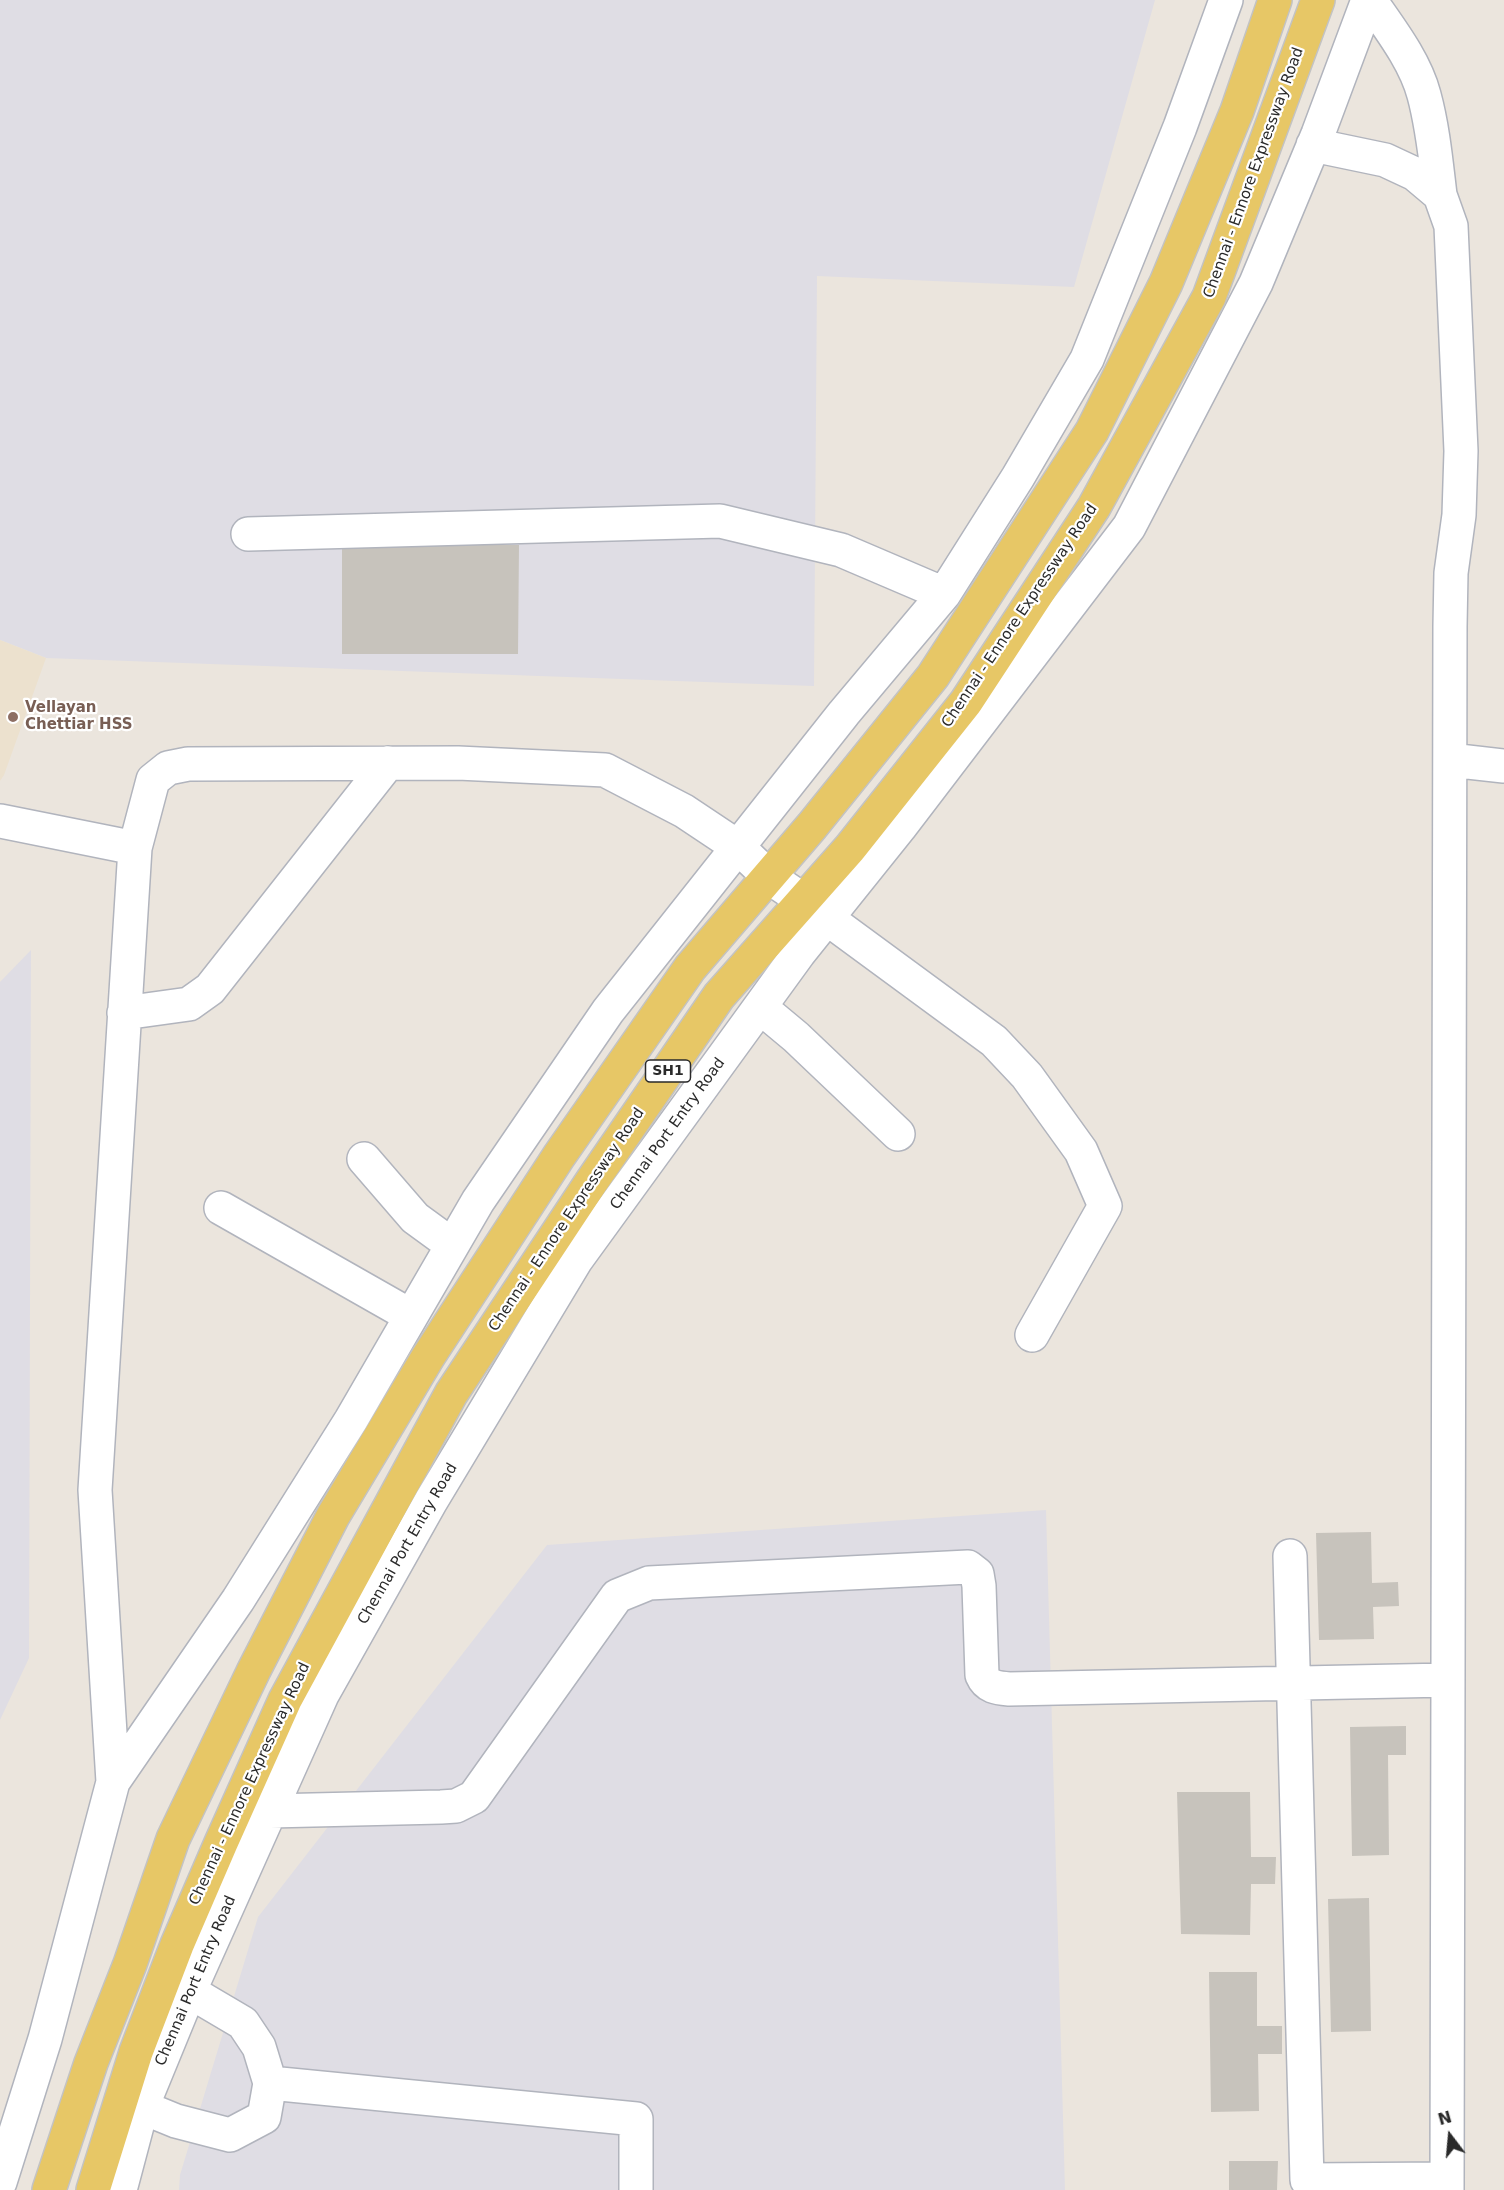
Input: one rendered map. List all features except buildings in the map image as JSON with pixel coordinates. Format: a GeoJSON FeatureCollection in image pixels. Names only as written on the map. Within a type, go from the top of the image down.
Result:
{"type":"FeatureCollection","features":[{"type":"Feature","properties":{"kind":"main road","name":"SH1"},"geometry":{"type":"LineString","coordinates":[[50,2190],[91,2063],[130,1964],[172,1839],[254,1670],[333,1516],[428,1357],[560,1156],[690,968],[769,877],[933,676],[1092,431],[1166,283],[1237,111],[1275,0]]}},
{"type":"Feature","properties":{"kind":"main road","name":"Chennai - Ennore Expressway Road"},"geometry":{"type":"LineString","coordinates":[[93,2190],[132,2103],[178,1982],[221,1843],[285,1700],[451,1394],[592,1181],[719,996],[815,910],[850,848],[966,702],[1094,507],[1209,297],[1318,0]]}},
{"type":"Feature","properties":{"kind":"street"},"geometry":{"type":"LineString","coordinates":[[113,1782],[238,1600],[351,1420],[478,1201],[608,1011],[844,713],[944,594],[1018,477],[1087,359],[1180,127],[1226,0]]}},
{"type":"Feature","properties":{"kind":"street"},"geometry":{"type":"LineString","coordinates":[[1290,1556],[1307,2180],[1447,2184],[1451,573],[1460,515],[1461,451],[1451,226],[1440,195],[1434,144],[1424,93],[1400,42],[1369,0]]}},
{"type":"Feature","properties":{"kind":"street","name":"Chennai Port Entry Road"},"geometry":{"type":"LineString","coordinates":[[178,1982],[270,1811],[322,1695],[431,1502],[576,1260],[799,953],[815,910],[900,827],[1129,527],[1256,283],[1369,0]]}},
{"type":"Feature","properties":{"kind":"street"},"geometry":{"type":"LineString","coordinates":[[1313,145],[1385,160],[1415,174],[1440,195]]}},
{"type":"Feature","properties":{"kind":"street"},"geometry":{"type":"LineString","coordinates":[[248,534],[720,521],[841,550],[944,594]]}},
{"type":"Feature","properties":{"kind":"street"},"geometry":{"type":"LineString","coordinates":[[1450,760],[1504,766]]}},
{"type":"Feature","properties":{"kind":"street"},"geometry":{"type":"LineString","coordinates":[[124,1013],[189,1004],[210,990],[388,763]]}},
{"type":"Feature","properties":{"kind":"street"},"geometry":{"type":"LineString","coordinates":[[0,2182],[45,2039],[113,1782],[95,1490],[135,849],[153,780],[168,768],[188,764],[458,763],[605,770],[684,811],[738,847],[769,877],[994,1041],[1027,1076],[1081,1151],[1105,1206],[1032,1335]]}},
{"type":"Feature","properties":{"kind":"street"},"geometry":{"type":"LineString","coordinates":[[0,821],[135,849]]}},
{"type":"Feature","properties":{"kind":"street"},"geometry":{"type":"LineString","coordinates":[[760,1006],[898,1134]]}},
{"type":"Feature","properties":{"kind":"street"},"geometry":{"type":"LineString","coordinates":[[364,1160],[415,1218],[452,1245]]}},
{"type":"Feature","properties":{"kind":"street"},"geometry":{"type":"LineString","coordinates":[[221,1208],[411,1316]]}},
{"type":"Feature","properties":{"kind":"street"},"geometry":{"type":"LineString","coordinates":[[270,1811],[456,1806],[474,1797],[617,1596],[649,1583],[968,1567],[976,1574],[980,1586],[981,1668],[984,1681],[990,1685],[1009,1689],[1448,1680]]}},
{"type":"Feature","properties":{"kind":"street"},"geometry":{"type":"LineString","coordinates":[[120,2190],[132,2103],[176,2121],[230,2135],[264,2117],[270,2083],[259,2047],[243,2023],[178,1982]]}},
{"type":"Feature","properties":{"kind":"street"},"geometry":{"type":"LineString","coordinates":[[270,2083],[636,2118],[636,2190]]}},
{"type":"Feature","properties":{"kind":"shaded area"},"geometry":{"type":"Polygon","coordinates":[[[0,0],[1155,0],[1074,287],[817,276],[814,686],[46,658],[0,640],[0,0]]]}},
{"type":"Feature","properties":{"kind":"shaded area","name":"Vellayan Chettiar HSS"},"geometry":{"type":"Polygon","coordinates":[[[0,640],[46,658],[0,781],[0,640]]]}},
{"type":"Feature","properties":{"kind":"shaded area"},"geometry":{"type":"Polygon","coordinates":[[[31,950],[29,1658],[0,1720],[0,982],[31,950]]]}},
{"type":"Feature","properties":{"kind":"shaded area"},"geometry":{"type":"Polygon","coordinates":[[[1046,1510],[1065,2190],[179,2190],[180,2175],[258,1917],[547,1545],[1046,1510]]]}},
{"type":"Feature","properties":{"kind":"place","name":"Vellayan Chettiar HSS"},"geometry":{"type":"Point","coordinates":[13,717]}}]}
